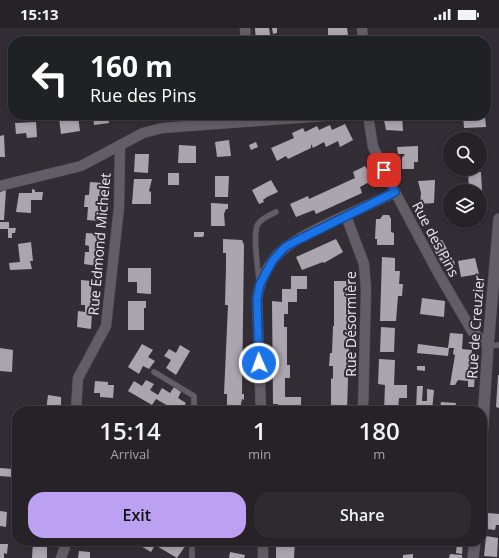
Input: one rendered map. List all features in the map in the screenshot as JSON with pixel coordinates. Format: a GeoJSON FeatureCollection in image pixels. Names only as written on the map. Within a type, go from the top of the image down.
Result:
{"type":"FeatureCollection","features":[{"type":"Feature","properties":{"kind":"street"},"geometry":{"type":"LineString","coordinates":[[0,186],[81,166],[143,133],[162,128],[236,120]]}},
{"type":"Feature","properties":{"kind":"street","name":"Rue des Pins"},"geometry":{"type":"LineString","coordinates":[[369,120],[374,147],[395,192],[437,271],[472,331],[488,346]]}},
{"type":"Feature","properties":{"kind":"street","name":"Rue Edmond Michelet"},"geometry":{"type":"LineString","coordinates":[[76,406],[78,378],[106,326],[119,207],[120,145]]}},
{"type":"Feature","properties":{"kind":"street"},"geometry":{"type":"LineString","coordinates":[[261,406],[257,299],[260,284],[273,260],[285,247],[395,192]]}},
{"type":"Feature","properties":{"kind":"street","name":"Rue Désormière"},"geometry":{"type":"LineString","coordinates":[[346,216],[364,264],[366,290],[363,406]]}},
{"type":"Feature","properties":{"kind":"street","name":"Rue de Creuzier"},"geometry":{"type":"LineString","coordinates":[[484,406],[499,219]]}},
{"type":"Feature","properties":{"kind":"street"},"geometry":{"type":"LineString","coordinates":[[61,558],[65,546]]}},
{"type":"Feature","properties":{"kind":"street"},"geometry":{"type":"LineString","coordinates":[[263,546],[263,558]]}},
{"type":"Feature","properties":{"kind":"street"},"geometry":{"type":"LineString","coordinates":[[474,558],[475,546]]}},
{"type":"Feature","properties":{"kind":"lane"},"geometry":{"type":"LineString","coordinates":[[260,284],[255,236],[257,225],[276,212]]}},
{"type":"Feature","properties":{"kind":"lane"},"geometry":{"type":"LineString","coordinates":[[488,346],[499,345]]}},
{"type":"Feature","properties":{"kind":"lane"},"geometry":{"type":"LineString","coordinates":[[154,372],[194,396],[194,406]]}},
{"type":"Feature","properties":{"kind":"lane"},"geometry":{"type":"LineString","coordinates":[[192,546],[192,558]]}},
{"type":"Feature","properties":{"kind":"building"},"geometry":{"type":"Polygon","coordinates":[[[255,28],[269,28],[270,36],[256,36],[255,28]]]}},
{"type":"Feature","properties":{"kind":"building"},"geometry":{"type":"Polygon","coordinates":[[[272,28],[277,28],[277,33],[273,34],[272,28]]]}},
{"type":"Feature","properties":{"kind":"building"},"geometry":{"type":"Polygon","coordinates":[[[328,28],[347,28],[348,36],[334,36],[328,35],[328,28]]]}},
{"type":"Feature","properties":{"kind":"building"},"geometry":{"type":"Polygon","coordinates":[[[59,120],[79,120],[80,131],[61,134],[59,120]]]}},
{"type":"Feature","properties":{"kind":"building"},"geometry":{"type":"Polygon","coordinates":[[[94,120],[109,120],[109,123],[94,125],[94,120]]]}},
{"type":"Feature","properties":{"kind":"building"},"geometry":{"type":"Polygon","coordinates":[[[384,120],[402,120],[403,131],[386,130],[384,120]]]}},
{"type":"Feature","properties":{"kind":"building"},"geometry":{"type":"Polygon","coordinates":[[[463,120],[485,120],[486,127],[464,128],[463,120]]]}},
{"type":"Feature","properties":{"kind":"building"},"geometry":{"type":"Polygon","coordinates":[[[36,122],[37,137],[27,138],[26,133],[16,134],[15,123],[36,122]]]}},
{"type":"Feature","properties":{"kind":"building"},"geometry":{"type":"Polygon","coordinates":[[[345,124],[353,140],[340,147],[338,141],[326,147],[324,142],[313,148],[311,144],[311,148],[288,159],[286,156],[277,161],[271,148],[294,138],[292,133],[303,128],[305,132],[317,126],[319,130],[330,125],[332,130],[345,124]]]}},
{"type":"Feature","properties":{"kind":"building"},"geometry":{"type":"Polygon","coordinates":[[[4,135],[5,157],[0,157],[0,136],[4,135]]]}},
{"type":"Feature","properties":{"kind":"building"},"geometry":{"type":"Polygon","coordinates":[[[229,140],[231,156],[217,157],[215,142],[229,140]]]}},
{"type":"Feature","properties":{"kind":"building"},"geometry":{"type":"Polygon","coordinates":[[[256,142],[258,147],[251,150],[249,145],[256,142]]]}},
{"type":"Feature","properties":{"kind":"building"},"geometry":{"type":"Polygon","coordinates":[[[179,145],[196,146],[196,163],[178,163],[179,145]]]}},
{"type":"Feature","properties":{"kind":"building"},"geometry":{"type":"Polygon","coordinates":[[[418,146],[418,162],[414,162],[414,169],[402,169],[402,158],[405,154],[398,154],[397,147],[418,146]]]}},
{"type":"Feature","properties":{"kind":"building"},"geometry":{"type":"Polygon","coordinates":[[[135,154],[149,154],[148,173],[134,172],[135,154]]]}},
{"type":"Feature","properties":{"kind":"building"},"geometry":{"type":"Polygon","coordinates":[[[365,166],[373,180],[360,187],[362,193],[316,214],[314,210],[296,217],[290,204],[308,196],[309,199],[355,178],[353,172],[365,166]]]}},
{"type":"Feature","properties":{"kind":"building"},"geometry":{"type":"Polygon","coordinates":[[[168,173],[179,173],[179,185],[168,185],[168,173]]]}},
{"type":"Feature","properties":{"kind":"building"},"geometry":{"type":"Polygon","coordinates":[[[215,176],[229,176],[228,197],[215,197],[215,176]]]}},
{"type":"Feature","properties":{"kind":"building"},"geometry":{"type":"Polygon","coordinates":[[[468,176],[481,176],[482,184],[469,184],[468,176]]]}},
{"type":"Feature","properties":{"kind":"building"},"geometry":{"type":"Polygon","coordinates":[[[134,179],[152,179],[149,191],[151,192],[151,204],[132,204],[134,179]]]}},
{"type":"Feature","properties":{"kind":"building"},"geometry":{"type":"Polygon","coordinates":[[[271,180],[278,192],[267,197],[263,200],[264,202],[259,204],[252,190],[271,180]]]}},
{"type":"Feature","properties":{"kind":"building"},"geometry":{"type":"Polygon","coordinates":[[[435,180],[434,203],[420,204],[421,193],[418,181],[435,180]]]}},
{"type":"Feature","properties":{"kind":"building"},"geometry":{"type":"Polygon","coordinates":[[[90,182],[103,183],[104,197],[98,196],[98,208],[103,209],[100,221],[87,220],[88,207],[84,207],[85,195],[89,195],[90,182]]]}},
{"type":"Feature","properties":{"kind":"building"},"geometry":{"type":"Polygon","coordinates":[[[32,189],[35,190],[35,192],[43,192],[42,200],[31,200],[31,213],[16,212],[19,193],[32,193],[32,189]]]}},
{"type":"Feature","properties":{"kind":"building"},"geometry":{"type":"Polygon","coordinates":[[[6,190],[4,220],[0,220],[0,192],[6,190]]]}},
{"type":"Feature","properties":{"kind":"building"},"geometry":{"type":"Polygon","coordinates":[[[211,203],[228,204],[228,209],[226,209],[224,214],[225,226],[211,226],[211,203]]]}},
{"type":"Feature","properties":{"kind":"building"},"geometry":{"type":"Polygon","coordinates":[[[383,215],[389,215],[391,219],[391,232],[394,233],[394,245],[377,245],[377,239],[375,239],[376,219],[380,219],[383,215]]]}},
{"type":"Feature","properties":{"kind":"building"},"geometry":{"type":"Polygon","coordinates":[[[0,222],[9,222],[9,228],[16,228],[15,233],[12,233],[12,238],[8,238],[8,229],[0,229],[0,222]]]}},
{"type":"Feature","properties":{"kind":"building"},"geometry":{"type":"Polygon","coordinates":[[[194,232],[204,232],[204,235],[203,237],[194,237],[194,232]]]}},
{"type":"Feature","properties":{"kind":"building"},"geometry":{"type":"Polygon","coordinates":[[[86,233],[99,234],[100,247],[97,266],[84,264],[85,252],[89,252],[89,246],[85,245],[86,233]]]}},
{"type":"Feature","properties":{"kind":"building"},"geometry":{"type":"Polygon","coordinates":[[[223,239],[242,240],[244,245],[242,394],[244,394],[244,400],[242,399],[241,406],[227,406],[227,394],[224,394],[228,305],[225,305],[226,253],[223,253],[223,239]]]}},
{"type":"Feature","properties":{"kind":"building"},"geometry":{"type":"Polygon","coordinates":[[[336,239],[343,252],[324,263],[323,262],[302,270],[296,257],[336,239]]]}},
{"type":"Feature","properties":{"kind":"building"},"geometry":{"type":"Polygon","coordinates":[[[442,240],[455,265],[444,267],[430,243],[442,240]]]}},
{"type":"Feature","properties":{"kind":"building"},"geometry":{"type":"Polygon","coordinates":[[[31,242],[33,261],[30,261],[32,269],[10,270],[9,263],[20,262],[18,244],[31,242]]]}},
{"type":"Feature","properties":{"kind":"building"},"geometry":{"type":"Polygon","coordinates":[[[382,257],[395,258],[395,271],[400,271],[399,284],[403,284],[402,296],[398,296],[396,321],[380,321],[382,257]]]}},
{"type":"Feature","properties":{"kind":"building"},"geometry":{"type":"Polygon","coordinates":[[[475,258],[479,274],[461,277],[458,261],[475,258]]]}},
{"type":"Feature","properties":{"kind":"building"},"geometry":{"type":"Polygon","coordinates":[[[128,268],[151,268],[151,294],[137,293],[137,282],[128,282],[128,268]]]}},
{"type":"Feature","properties":{"kind":"building"},"geometry":{"type":"Polygon","coordinates":[[[291,276],[307,276],[307,289],[297,289],[297,302],[288,302],[288,314],[284,314],[284,327],[287,327],[287,365],[290,365],[290,378],[285,378],[285,397],[301,397],[301,406],[278,406],[278,404],[273,404],[272,301],[282,302],[282,289],[291,289],[291,276]]]}},
{"type":"Feature","properties":{"kind":"building"},"geometry":{"type":"Polygon","coordinates":[[[81,280],[92,281],[91,293],[96,294],[95,313],[92,313],[91,329],[77,327],[78,311],[85,312],[85,305],[81,305],[81,280]]]}},
{"type":"Feature","properties":{"kind":"building"},"geometry":{"type":"Polygon","coordinates":[[[334,281],[351,281],[347,406],[331,406],[331,378],[333,379],[333,366],[329,366],[330,353],[332,353],[334,326],[334,281]]]}},
{"type":"Feature","properties":{"kind":"building"},"geometry":{"type":"Polygon","coordinates":[[[422,298],[445,301],[444,317],[420,314],[422,298]]]}},
{"type":"Feature","properties":{"kind":"building"},"geometry":{"type":"Polygon","coordinates":[[[128,301],[146,301],[146,308],[144,308],[144,330],[128,330],[128,301]]]}},
{"type":"Feature","properties":{"kind":"building"},"geometry":{"type":"Polygon","coordinates":[[[381,327],[395,328],[394,352],[380,352],[381,327]]]}},
{"type":"Feature","properties":{"kind":"building"},"geometry":{"type":"Polygon","coordinates":[[[450,333],[463,334],[462,349],[472,350],[469,374],[475,374],[474,387],[468,387],[468,381],[458,380],[455,385],[450,385],[455,355],[453,354],[454,348],[449,348],[448,356],[417,353],[418,344],[448,348],[450,333]]]}},
{"type":"Feature","properties":{"kind":"building"},"geometry":{"type":"Polygon","coordinates":[[[142,344],[153,350],[148,357],[155,361],[149,369],[143,366],[139,374],[128,367],[142,344]]]}},
{"type":"Feature","properties":{"kind":"building"},"geometry":{"type":"Polygon","coordinates":[[[180,345],[190,351],[176,375],[166,368],[171,360],[164,356],[169,349],[176,353],[180,345]]]}},
{"type":"Feature","properties":{"kind":"building"},"geometry":{"type":"Polygon","coordinates":[[[0,348],[13,350],[12,372],[0,371],[0,348]]]}},
{"type":"Feature","properties":{"kind":"building"},"geometry":{"type":"Polygon","coordinates":[[[379,359],[395,360],[394,385],[407,385],[407,398],[399,398],[398,406],[384,406],[385,385],[378,384],[379,359]]]}},
{"type":"Feature","properties":{"kind":"building"},"geometry":{"type":"Polygon","coordinates":[[[417,366],[425,366],[425,371],[417,370],[417,366]]]}},
{"type":"Feature","properties":{"kind":"building"},"geometry":{"type":"Polygon","coordinates":[[[499,375],[499,408],[496,407],[499,375]]]}},
{"type":"Feature","properties":{"kind":"building"},"geometry":{"type":"Polygon","coordinates":[[[146,380],[154,384],[150,390],[158,395],[162,388],[170,393],[174,387],[181,392],[178,398],[186,403],[184,406],[168,406],[156,399],[152,405],[128,391],[134,381],[142,386],[146,380]]]}},
{"type":"Feature","properties":{"kind":"building"},"geometry":{"type":"Polygon","coordinates":[[[95,381],[108,382],[108,385],[114,385],[113,398],[100,397],[100,393],[94,393],[95,381]]]}},
{"type":"Feature","properties":{"kind":"building"},"geometry":{"type":"Polygon","coordinates":[[[417,386],[423,386],[422,401],[427,401],[427,389],[434,390],[432,406],[416,406],[417,386]]]}},
{"type":"Feature","properties":{"kind":"building"},"geometry":{"type":"Polygon","coordinates":[[[48,395],[61,397],[61,406],[47,406],[48,395]]]}},
{"type":"Feature","properties":{"kind":"building"},"geometry":{"type":"Polygon","coordinates":[[[441,402],[456,403],[456,406],[440,406],[441,402]]]}},
{"type":"Feature","properties":{"kind":"building"},"geometry":{"type":"Polygon","coordinates":[[[0,468],[12,469],[12,477],[0,476],[0,468]]]}},
{"type":"Feature","properties":{"kind":"building"},"geometry":{"type":"Polygon","coordinates":[[[0,511],[7,512],[6,527],[0,526],[0,511]]]}},
{"type":"Feature","properties":{"kind":"building"},"geometry":{"type":"Polygon","coordinates":[[[488,513],[499,514],[499,525],[496,525],[495,530],[487,529],[488,513]]]}},
{"type":"Feature","properties":{"kind":"building"},"geometry":{"type":"Polygon","coordinates":[[[487,536],[498,538],[497,557],[484,556],[485,546],[487,546],[487,536]]]}},
{"type":"Feature","properties":{"kind":"building"},"geometry":{"type":"Polygon","coordinates":[[[0,544],[8,544],[7,554],[4,553],[4,558],[0,558],[0,544]]]}},
{"type":"Feature","properties":{"kind":"building"},"geometry":{"type":"Polygon","coordinates":[[[33,546],[47,546],[47,558],[32,558],[33,546]]]}},
{"type":"Feature","properties":{"kind":"building"},"geometry":{"type":"Polygon","coordinates":[[[141,546],[154,546],[151,552],[141,546]]]}},
{"type":"Feature","properties":{"kind":"building"},"geometry":{"type":"Polygon","coordinates":[[[157,546],[185,546],[177,558],[157,546]]]}},
{"type":"Feature","properties":{"kind":"building"},"geometry":{"type":"Polygon","coordinates":[[[276,546],[295,546],[294,558],[276,558],[276,546]]]}},
{"type":"Feature","properties":{"kind":"building"},"geometry":{"type":"Polygon","coordinates":[[[457,546],[463,546],[462,554],[456,553],[457,546]]]}},
{"type":"Feature","properties":{"kind":"building"},"geometry":{"type":"Polygon","coordinates":[[[79,551],[90,552],[90,558],[78,558],[79,551]]]}},
{"type":"Feature","properties":{"kind":"building"},"geometry":{"type":"Polygon","coordinates":[[[230,552],[245,555],[244,558],[229,558],[230,552]]]}},
{"type":"Feature","properties":{"kind":"building"},"geometry":{"type":"Polygon","coordinates":[[[413,554],[413,558],[403,558],[403,555],[413,554]]]}},
{"type":"Feature","properties":{"kind":"building"},"geometry":{"type":"Polygon","coordinates":[[[450,554],[462,555],[462,558],[449,558],[450,554]]]}},
{"type":"Feature","properties":{"kind":"route"},"geometry":{"type":"LineString","coordinates":[[259,363],[257,299],[260,284],[273,260],[285,247],[395,192],[384,170]]}}]}
